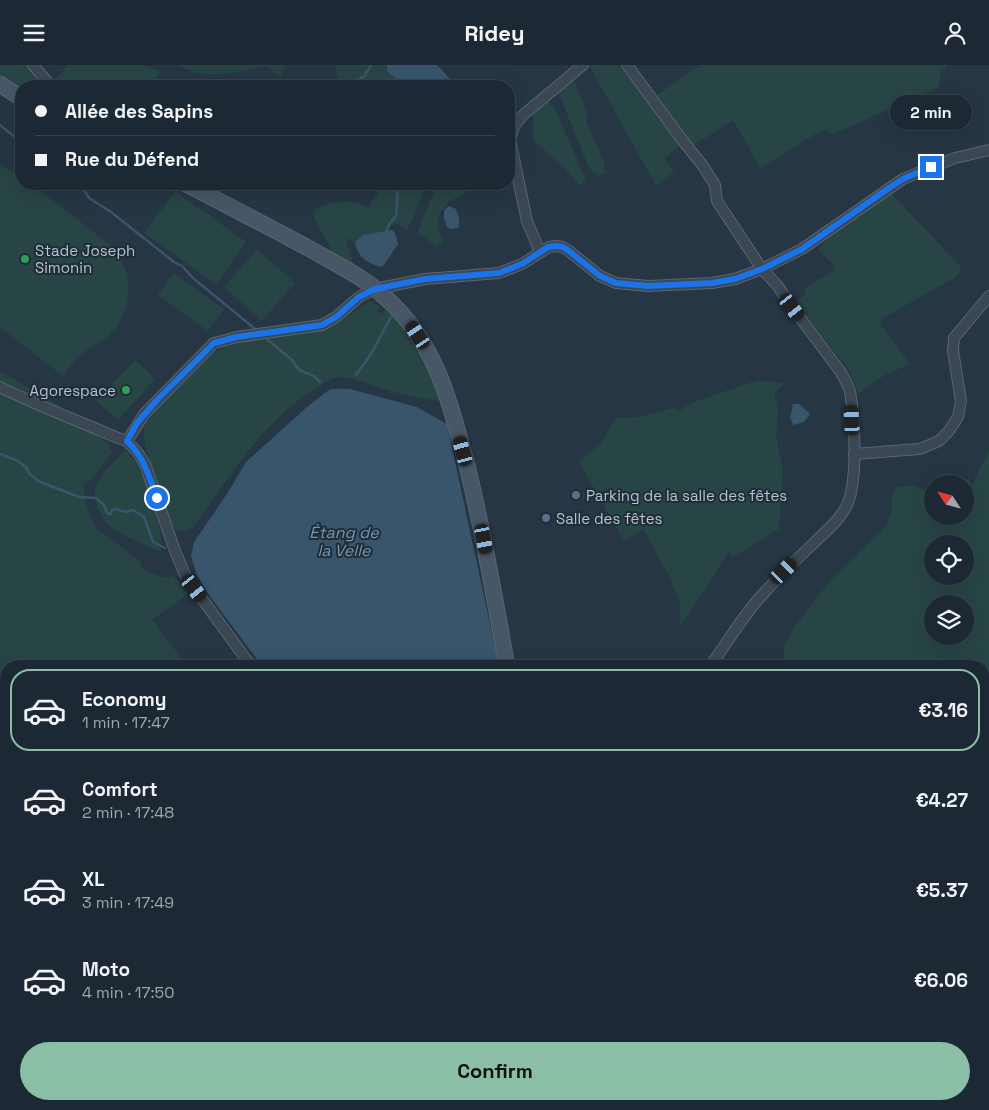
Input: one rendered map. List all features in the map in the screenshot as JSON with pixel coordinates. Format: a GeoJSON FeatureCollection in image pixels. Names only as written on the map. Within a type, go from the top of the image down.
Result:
{"type":"FeatureCollection","features":[{"type":"Feature","properties":{"kind":"street"},"geometry":{"type":"LineString","coordinates":[[33,65],[46,80]]}},
{"type":"Feature","properties":{"kind":"street"},"geometry":{"type":"LineString","coordinates":[[515,125],[583,65]]}},
{"type":"Feature","properties":{"kind":"street"},"geometry":{"type":"LineString","coordinates":[[627,65],[682,141],[704,166],[715,185],[717,201],[762,269],[778,285],[846,381],[851,403],[854,479],[852,492],[842,514],[763,593],[714,660]]}},
{"type":"Feature","properties":{"kind":"street"},"geometry":{"type":"LineString","coordinates":[[0,84],[15,94]]}},
{"type":"Feature","properties":{"kind":"street"},"geometry":{"type":"LineString","coordinates":[[127,441],[150,407],[214,343],[237,337],[322,325],[336,317],[359,297],[375,289],[425,279],[499,273],[522,264],[548,247],[563,247],[600,276],[616,283],[634,286],[735,279],[762,269],[813,242],[903,179],[955,158],[989,150]]}},
{"type":"Feature","properties":{"kind":"street"},"geometry":{"type":"LineString","coordinates":[[515,164],[527,221],[540,252]]}},
{"type":"Feature","properties":{"kind":"street"},"geometry":{"type":"LineString","coordinates":[[197,190],[346,269],[375,289],[397,308],[425,344],[444,384],[456,423],[480,520],[506,660]]}},
{"type":"Feature","properties":{"kind":"street"},"geometry":{"type":"LineString","coordinates":[[854,454],[920,449],[939,441],[948,432],[958,417],[961,401],[953,351],[954,338],[989,296]]}},
{"type":"Feature","properties":{"kind":"street"},"geometry":{"type":"LineString","coordinates":[[0,387],[107,435],[127,441],[138,453],[145,464],[186,577],[247,660]]}},
{"type":"Feature","properties":{"kind":"green space"},"geometry":{"type":"Polygon","coordinates":[[[0,65],[29,65],[41,80],[15,80],[15,86],[0,75],[0,65]]]}},
{"type":"Feature","properties":{"kind":"green space"},"geometry":{"type":"Polygon","coordinates":[[[68,65],[142,65],[160,71],[156,80],[55,80],[68,65]]]}},
{"type":"Feature","properties":{"kind":"green space"},"geometry":{"type":"Polygon","coordinates":[[[178,65],[285,65],[281,77],[267,66],[222,74],[210,74],[188,70],[178,65]]]}},
{"type":"Feature","properties":{"kind":"green space"},"geometry":{"type":"Polygon","coordinates":[[[335,65],[387,65],[389,74],[396,80],[338,80],[335,65]]]}},
{"type":"Feature","properties":{"kind":"green space"},"geometry":{"type":"Polygon","coordinates":[[[589,65],[618,65],[648,101],[680,146],[664,158],[674,171],[656,186],[589,65]]]}},
{"type":"Feature","properties":{"kind":"green space"},"geometry":{"type":"Polygon","coordinates":[[[700,65],[948,65],[941,72],[939,87],[833,134],[824,129],[760,168],[733,120],[694,145],[688,140],[657,95],[700,65]]]}},
{"type":"Feature","properties":{"kind":"green space"},"geometry":{"type":"Polygon","coordinates":[[[573,77],[588,116],[586,121],[604,162],[605,172],[599,176],[589,168],[557,89],[573,77]]]}},
{"type":"Feature","properties":{"kind":"green space"},"geometry":{"type":"Polygon","coordinates":[[[547,100],[555,109],[586,180],[580,186],[533,139],[533,114],[547,100]]]}},
{"type":"Feature","properties":{"kind":"green space"},"geometry":{"type":"Polygon","coordinates":[[[0,166],[15,172],[15,190],[40,190],[110,245],[124,266],[129,290],[123,314],[117,325],[106,338],[83,352],[63,376],[0,327],[0,166]]]}},
{"type":"Feature","properties":{"kind":"green space"},"geometry":{"type":"Polygon","coordinates":[[[380,190],[423,190],[407,230],[397,223],[388,226],[389,230],[368,235],[355,242],[346,238],[353,264],[332,251],[315,220],[314,210],[327,204],[341,202],[355,203],[368,208],[380,190]]]}},
{"type":"Feature","properties":{"kind":"green space"},"geometry":{"type":"Polygon","coordinates":[[[435,190],[468,190],[460,197],[449,201],[438,216],[438,227],[443,242],[435,246],[417,233],[435,190]]]}},
{"type":"Feature","properties":{"kind":"green space"},"geometry":{"type":"Polygon","coordinates":[[[175,191],[246,242],[216,284],[144,233],[175,191]]]}},
{"type":"Feature","properties":{"kind":"green space"},"geometry":{"type":"Polygon","coordinates":[[[892,194],[960,266],[960,271],[957,276],[883,318],[879,323],[910,364],[886,374],[858,394],[850,371],[795,301],[805,295],[804,289],[835,270],[833,264],[818,249],[828,239],[892,194]]]}},
{"type":"Feature","properties":{"kind":"green space"},"geometry":{"type":"Polygon","coordinates":[[[257,249],[295,283],[262,321],[224,287],[257,249]]]}},
{"type":"Feature","properties":{"kind":"green space"},"geometry":{"type":"Polygon","coordinates":[[[174,273],[224,309],[208,331],[158,295],[174,273]]]}},
{"type":"Feature","properties":{"kind":"green space"},"geometry":{"type":"Polygon","coordinates":[[[370,301],[380,307],[377,311],[382,314],[386,310],[405,329],[420,351],[443,398],[440,401],[416,397],[345,377],[326,382],[295,403],[263,433],[192,528],[182,532],[176,530],[172,526],[164,505],[146,449],[144,429],[148,418],[208,357],[221,348],[250,338],[326,328],[339,322],[370,301]]]}},
{"type":"Feature","properties":{"kind":"green space","name":"Agorespace"},"geometry":{"type":"Polygon","coordinates":[[[135,360],[155,379],[118,420],[97,401],[135,360]]]}},
{"type":"Feature","properties":{"kind":"green space"},"geometry":{"type":"Polygon","coordinates":[[[0,371],[64,409],[33,399],[0,382],[0,371]]]}},
{"type":"Feature","properties":{"kind":"green space"},"geometry":{"type":"Polygon","coordinates":[[[758,380],[784,383],[774,394],[778,410],[776,436],[783,469],[779,529],[733,557],[729,551],[680,626],[680,603],[669,576],[643,529],[624,541],[579,462],[600,444],[616,418],[639,417],[673,408],[679,411],[691,403],[758,380]]]}},
{"type":"Feature","properties":{"kind":"green space"},"geometry":{"type":"Polygon","coordinates":[[[0,393],[98,435],[108,444],[112,453],[91,479],[83,485],[85,501],[95,527],[140,561],[142,569],[165,578],[173,576],[187,588],[189,593],[152,620],[181,660],[0,660],[0,393]]]}},
{"type":"Feature","properties":{"kind":"green space"},"geometry":{"type":"Polygon","coordinates":[[[125,450],[142,468],[161,534],[161,552],[129,538],[112,528],[99,511],[95,495],[97,485],[103,474],[125,450]]]}},
{"type":"Feature","properties":{"kind":"green space"},"geometry":{"type":"Polygon","coordinates":[[[989,451],[989,660],[783,660],[784,647],[792,630],[830,581],[889,523],[888,520],[896,487],[908,486],[924,490],[924,525],[974,525],[974,481],[989,451]]]}},
{"type":"Feature","properties":{"kind":"water"},"geometry":{"type":"Polygon","coordinates":[[[387,65],[437,65],[451,80],[396,80],[390,74],[387,65]]]}},
{"type":"Feature","properties":{"kind":"water"},"geometry":{"type":"Polygon","coordinates":[[[449,206],[456,209],[459,221],[458,228],[450,229],[447,227],[444,210],[449,206]]]}},
{"type":"Feature","properties":{"kind":"water"},"geometry":{"type":"Polygon","coordinates":[[[392,230],[395,233],[398,244],[382,267],[368,262],[358,252],[355,242],[363,235],[392,230]]]}},
{"type":"Feature","properties":{"kind":"water","name":"Étang de la Velle"},"geometry":{"type":"Polygon","coordinates":[[[330,389],[350,389],[417,407],[447,424],[498,660],[258,660],[206,591],[196,573],[191,556],[194,542],[227,494],[246,462],[307,407],[330,389]]]}},
{"type":"Feature","properties":{"kind":"water"},"geometry":{"type":"Polygon","coordinates":[[[793,404],[799,404],[810,414],[804,422],[793,425],[790,418],[793,404]]]}},
{"type":"Feature","properties":{"kind":"waterway"},"geometry":{"type":"LineString","coordinates":[[356,80],[364,77],[371,65]]}},
{"type":"Feature","properties":{"kind":"waterway"},"geometry":{"type":"LineString","coordinates":[[0,125],[15,137]]}},
{"type":"Feature","properties":{"kind":"waterway"},"geometry":{"type":"LineString","coordinates":[[84,190],[89,198],[111,212],[174,262],[182,266],[193,278],[255,329]]}},
{"type":"Feature","properties":{"kind":"waterway"},"geometry":{"type":"LineString","coordinates":[[388,234],[386,232],[396,216],[398,190]]}},
{"type":"Feature","properties":{"kind":"waterway"},"geometry":{"type":"LineString","coordinates":[[356,375],[371,354],[391,317]]}},
{"type":"Feature","properties":{"kind":"waterway"},"geometry":{"type":"LineString","coordinates":[[268,340],[292,360],[301,371],[314,376],[320,382]]}},
{"type":"Feature","properties":{"kind":"waterway"},"geometry":{"type":"LineString","coordinates":[[0,454],[16,460],[26,467],[29,473],[38,481],[79,497],[96,498],[104,505],[107,513],[111,514],[112,510],[116,509],[125,512],[133,510],[144,517],[153,542],[165,548]]}},
{"type":"Feature","properties":{"kind":"place","name":"Stade Joseph Simonin"},"geometry":{"type":"Point","coordinates":[25,259]}},
{"type":"Feature","properties":{"kind":"place","name":"Agorespace"},"geometry":{"type":"Point","coordinates":[126,390]}},
{"type":"Feature","properties":{"kind":"place","name":"Parking de la salle des fêtes"},"geometry":{"type":"Point","coordinates":[576,495]}},
{"type":"Feature","properties":{"kind":"place","name":"Salle des fêtes"},"geometry":{"type":"Point","coordinates":[546,518]}},
{"type":"Feature","properties":{"kind":"route"},"geometry":{"type":"LineString","coordinates":[[157,498],[145,464],[127,441],[145,413],[214,343],[237,337],[322,325],[336,317],[369,291],[385,286],[425,279],[484,275],[509,271],[548,247],[556,246],[563,247],[600,276],[616,283],[648,286],[712,283],[735,279],[762,269],[802,249],[903,179],[931,167]]}}]}
